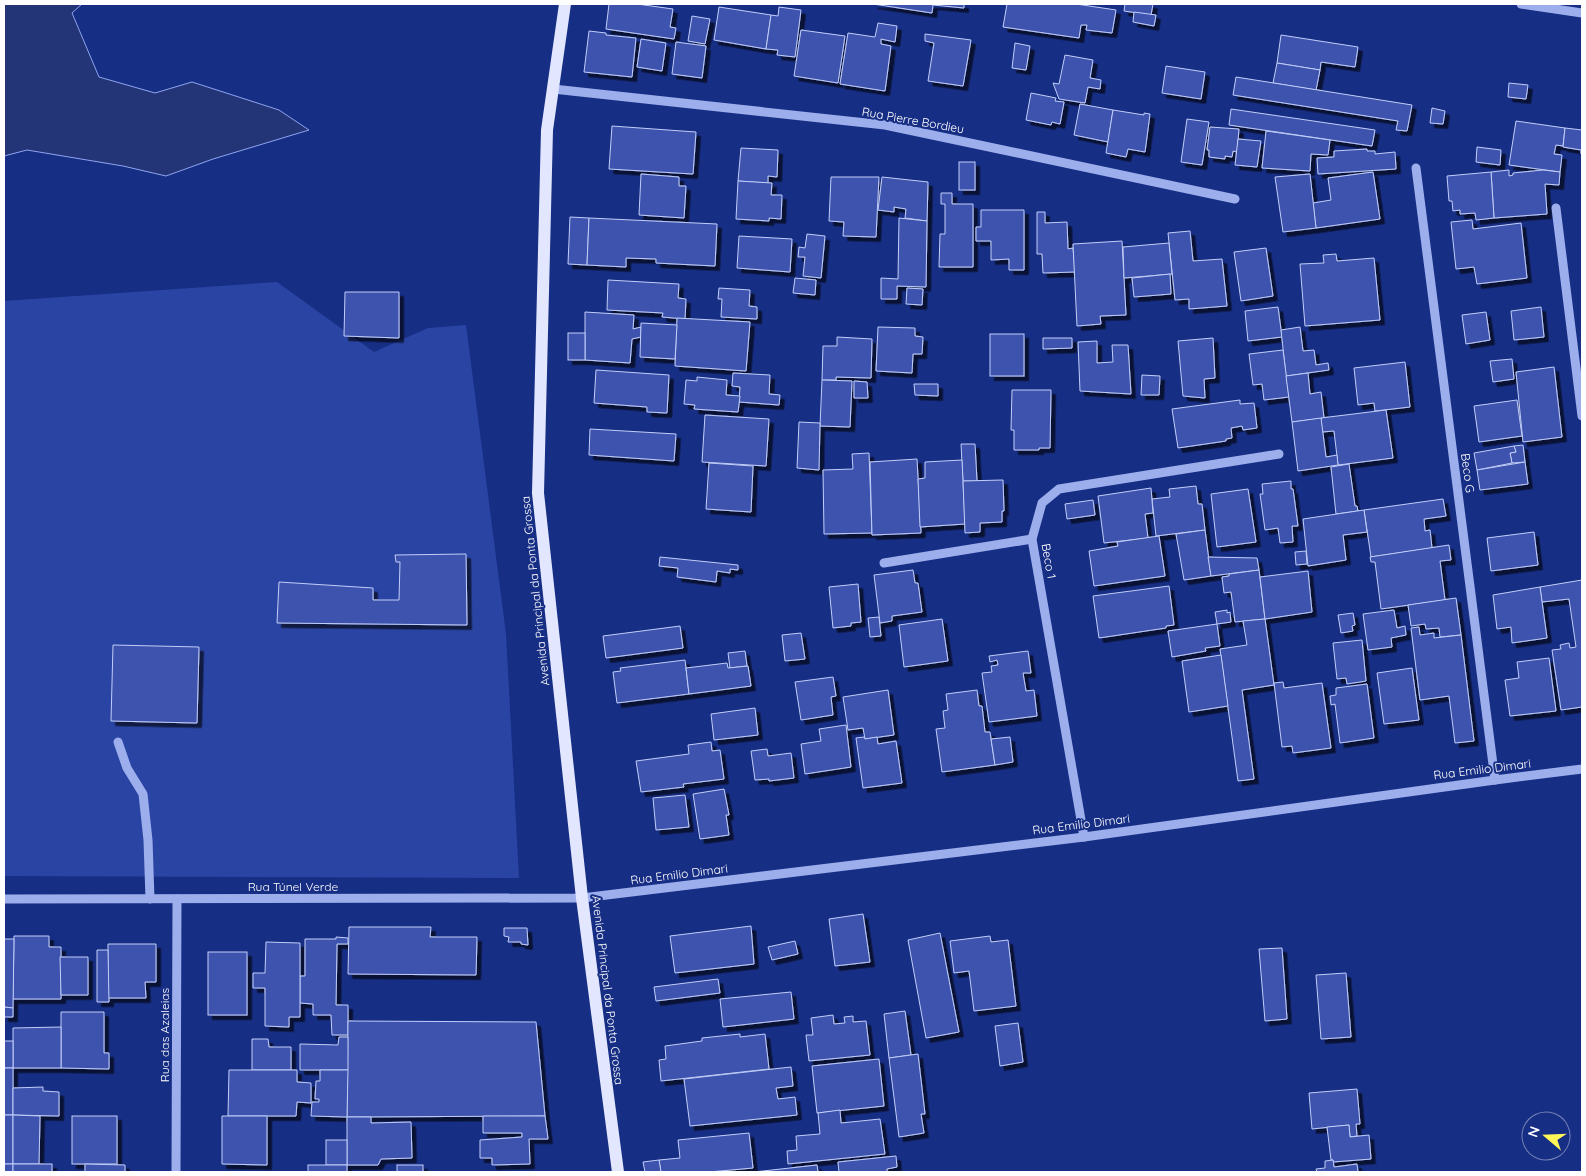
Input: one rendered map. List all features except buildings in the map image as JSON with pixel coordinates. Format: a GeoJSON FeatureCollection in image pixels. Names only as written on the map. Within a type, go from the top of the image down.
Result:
{"type":"FeatureCollection","features":[{"type":"Feature","properties":{"kind":"main road","name":"Avenida Principal da Ponta Grossa"},"geometry":{"type":"LineString","coordinates":[[565,4],[547,130],[538,493],[582,898],[618,1172]]}},
{"type":"Feature","properties":{"kind":"street"},"geometry":{"type":"LineString","coordinates":[[1521,4],[1582,13]]}},
{"type":"Feature","properties":{"kind":"street","name":"Rua Pierre Bordieu"},"geometry":{"type":"LineString","coordinates":[[553,89],[885,125],[1235,199]]}},
{"type":"Feature","properties":{"kind":"street","name":"Beco G"},"geometry":{"type":"LineString","coordinates":[[1416,168],[1495,780]]}},
{"type":"Feature","properties":{"kind":"street"},"geometry":{"type":"LineString","coordinates":[[1556,208],[1582,416]]}},
{"type":"Feature","properties":{"kind":"street","name":"Beco 1"},"geometry":{"type":"LineString","coordinates":[[1084,837],[1032,539],[1042,503],[1058,489],[1279,454]]}},
{"type":"Feature","properties":{"kind":"street"},"geometry":{"type":"LineString","coordinates":[[884,563],[1032,539]]}},
{"type":"Feature","properties":{"kind":"street"},"geometry":{"type":"LineString","coordinates":[[118,742],[127,768],[143,794],[148,840],[150,899]]}},
{"type":"Feature","properties":{"kind":"street","name":"Rua Emilio Dimari"},"geometry":{"type":"LineString","coordinates":[[582,898],[1084,837],[1495,780],[1582,770]]}},
{"type":"Feature","properties":{"kind":"street","name":"Rua Túnel Verde"},"geometry":{"type":"LineString","coordinates":[[4,899],[582,898]]}},
{"type":"Feature","properties":{"kind":"street","name":"Rua das Azaleias"},"geometry":{"type":"LineString","coordinates":[[176,1172],[177,899]]}},
{"type":"Feature","properties":{"kind":"shaded area"},"geometry":{"type":"Polygon","coordinates":[[[4,4],[82,4],[72,13],[99,77],[155,93],[192,82],[279,110],[309,130],[213,159],[166,176],[123,166],[27,150],[4,156],[4,4]]]}},
{"type":"Feature","properties":{"kind":"shaded area"},"geometry":{"type":"Polygon","coordinates":[[[277,282],[374,352],[428,328],[466,325],[506,634],[519,878],[4,876],[4,301],[277,282]]]}}]}
